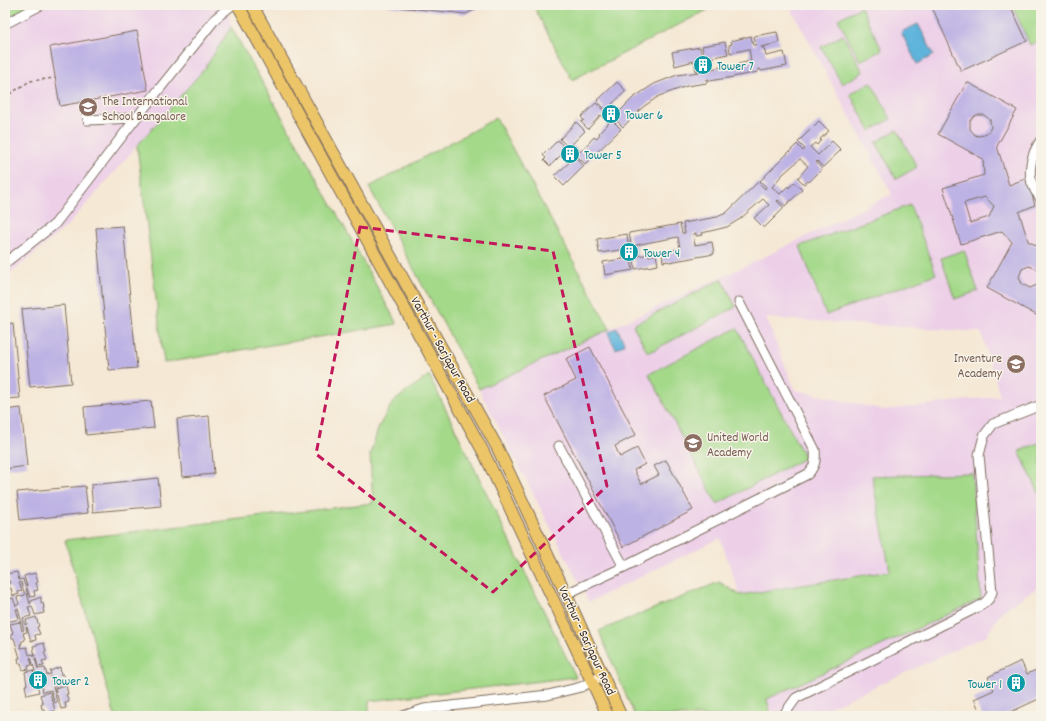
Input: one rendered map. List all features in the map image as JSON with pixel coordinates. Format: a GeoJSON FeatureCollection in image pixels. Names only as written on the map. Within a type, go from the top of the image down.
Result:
{"type":"FeatureCollection","features":[{"type":"Feature","properties":{"kind":"main road","name":"Varthur - Sarjapur Road"},"geometry":{"type":"LineString","coordinates":[[238,5],[484,452],[597,678],[621,716]]}},
{"type":"Feature","properties":{"kind":"main road","name":"Varthur - Sarjapur Road"},"geometry":{"type":"LineString","coordinates":[[252,5],[498,447],[566,594],[597,678],[608,716]]}},
{"type":"Feature","properties":{"kind":"street"},"geometry":{"type":"LineString","coordinates":[[5,24],[40,5]]}},
{"type":"Feature","properties":{"kind":"street"},"geometry":{"type":"LineString","coordinates":[[5,263],[55,224],[136,118],[216,18],[232,5]]}},
{"type":"Feature","properties":{"kind":"street"},"geometry":{"type":"LineString","coordinates":[[87,113],[88,120],[136,118]]}},
{"type":"Feature","properties":{"kind":"street"},"geometry":{"type":"LineString","coordinates":[[1041,140],[1035,149],[1030,171],[1033,188],[1041,199]]}},
{"type":"Feature","properties":{"kind":"street"},"geometry":{"type":"LineString","coordinates":[[566,594],[624,568],[808,474],[814,468],[816,461],[815,450],[739,302]]}},
{"type":"Feature","properties":{"kind":"street"},"geometry":{"type":"LineString","coordinates":[[783,716],[796,698],[970,611],[987,601],[992,592],[979,455],[984,436],[993,424],[1041,405]]}},
{"type":"Feature","properties":{"kind":"street"},"geometry":{"type":"LineString","coordinates":[[560,446],[624,568]]}},
{"type":"Feature","properties":{"kind":"street"},"geometry":{"type":"LineString","coordinates":[[403,716],[424,709],[548,694],[581,687],[597,678]]}},
{"type":"Feature","properties":{"kind":"path"},"geometry":{"type":"LineString","coordinates":[[5,96],[30,81],[55,78]]}},
{"type":"Feature","properties":{"kind":"highlighted area"},"geometry":{"type":"Polygon","coordinates":[[[360,227],[553,251],[607,486],[493,592],[316,454],[360,227]]]}},
{"type":"Feature","properties":{"kind":"shaded area","name":"The International School Bangalore"},"geometry":{"type":"Polygon","coordinates":[[[5,5],[227,5],[231,27],[205,68],[67,226],[5,278],[5,5]]]}},
{"type":"Feature","properties":{"kind":"shaded area"},"geometry":{"type":"Polygon","coordinates":[[[789,5],[1041,5],[1041,442],[1019,452],[1041,497],[1041,585],[1002,611],[986,636],[810,716],[771,716],[767,699],[981,599],[872,476],[890,571],[740,595],[720,538],[589,602],[479,389],[754,262],[892,194],[789,5]],[[766,318],[795,390],[885,410],[1000,396],[981,332],[766,318]]]}},
{"type":"Feature","properties":{"kind":"green space"},"geometry":{"type":"Polygon","coordinates":[[[5,5],[32,5],[5,20],[5,5]]]}},
{"type":"Feature","properties":{"kind":"green space"},"geometry":{"type":"Polygon","coordinates":[[[533,5],[717,5],[572,80],[533,5]]]}},
{"type":"Feature","properties":{"kind":"green space"},"geometry":{"type":"Polygon","coordinates":[[[1012,5],[1041,5],[1041,40],[1030,45],[1012,5]]]}},
{"type":"Feature","properties":{"kind":"green space"},"geometry":{"type":"Polygon","coordinates":[[[861,7],[882,50],[860,61],[838,19],[861,7]]]}},
{"type":"Feature","properties":{"kind":"green space"},"geometry":{"type":"Polygon","coordinates":[[[231,27],[350,237],[397,324],[164,363],[137,146],[205,68],[231,27]]]}},
{"type":"Feature","properties":{"kind":"green space"},"geometry":{"type":"Polygon","coordinates":[[[843,35],[863,72],[842,84],[821,47],[843,35]]]}},
{"type":"Feature","properties":{"kind":"green space"},"geometry":{"type":"Polygon","coordinates":[[[871,82],[891,119],[870,131],[850,94],[871,82]]]}},
{"type":"Feature","properties":{"kind":"green space"},"geometry":{"type":"Polygon","coordinates":[[[496,118],[610,329],[479,389],[369,187],[496,118]]]}},
{"type":"Feature","properties":{"kind":"green space"},"geometry":{"type":"Polygon","coordinates":[[[897,130],[917,167],[896,179],[876,142],[897,130]]]}},
{"type":"Feature","properties":{"kind":"green space"},"geometry":{"type":"Polygon","coordinates":[[[910,205],[936,274],[826,315],[800,246],[910,205]]]}},
{"type":"Feature","properties":{"kind":"green space"},"geometry":{"type":"Polygon","coordinates":[[[964,250],[978,291],[955,299],[941,258],[964,250]]]}},
{"type":"Feature","properties":{"kind":"green space"},"geometry":{"type":"Polygon","coordinates":[[[722,279],[736,307],[648,353],[633,325],[722,279]]]}},
{"type":"Feature","properties":{"kind":"green space"},"geometry":{"type":"Polygon","coordinates":[[[737,328],[805,458],[717,504],[649,374],[737,328]]]}},
{"type":"Feature","properties":{"kind":"green space"},"geometry":{"type":"Polygon","coordinates":[[[429,375],[576,677],[369,701],[369,716],[115,716],[65,540],[373,503],[370,455],[379,426],[393,402],[429,375]]]}},
{"type":"Feature","properties":{"kind":"green space"},"geometry":{"type":"Polygon","coordinates":[[[1041,442],[1041,497],[1019,451],[1041,442]]]}},
{"type":"Feature","properties":{"kind":"green space"},"geometry":{"type":"Polygon","coordinates":[[[972,473],[981,599],[767,699],[771,716],[635,716],[599,631],[719,582],[740,595],[890,571],[872,476],[972,473]]]}},
{"type":"Feature","properties":{"kind":"water"},"geometry":{"type":"Polygon","coordinates":[[[918,24],[934,55],[917,64],[901,32],[918,24]]]}},
{"type":"Feature","properties":{"kind":"water"},"geometry":{"type":"Polygon","coordinates":[[[617,328],[625,344],[616,349],[608,333],[617,328]]]}},
{"type":"Feature","properties":{"kind":"building"},"geometry":{"type":"Polygon","coordinates":[[[388,5],[484,5],[466,14],[388,5]]]}},
{"type":"Feature","properties":{"kind":"building"},"geometry":{"type":"Polygon","coordinates":[[[931,5],[1010,5],[1027,41],[961,71],[931,5]]]}},
{"type":"Feature","properties":{"kind":"building"},"geometry":{"type":"Polygon","coordinates":[[[137,31],[148,90],[60,106],[50,47],[137,31]]]}},
{"type":"Feature","properties":{"kind":"building"},"geometry":{"type":"Polygon","coordinates":[[[777,32],[779,43],[761,47],[764,48],[766,56],[784,52],[787,66],[761,71],[758,69],[758,72],[728,78],[709,81],[709,79],[706,80],[707,83],[687,86],[659,96],[643,107],[623,127],[616,120],[614,122],[621,129],[585,164],[579,158],[577,159],[584,166],[564,186],[554,176],[571,161],[570,160],[568,162],[561,155],[550,166],[544,160],[546,158],[543,155],[558,140],[564,147],[566,145],[560,139],[576,122],[585,131],[572,144],[580,152],[594,137],[596,139],[600,134],[599,133],[609,123],[601,115],[588,129],[581,122],[584,120],[581,117],[596,103],[602,109],[604,108],[597,101],[617,82],[626,91],[612,104],[619,112],[633,98],[654,84],[677,75],[699,72],[699,70],[696,71],[694,61],[675,66],[672,52],[700,47],[702,56],[704,56],[702,46],[725,42],[728,54],[709,58],[711,69],[731,65],[731,67],[738,66],[738,64],[751,61],[749,49],[730,53],[729,45],[732,44],[731,41],[751,36],[753,45],[756,45],[754,36],[777,32]]]}},
{"type":"Feature","properties":{"kind":"building"},"geometry":{"type":"Polygon","coordinates":[[[967,82],[1017,110],[997,146],[1009,185],[1027,178],[1035,205],[1019,212],[1028,241],[1041,248],[1041,275],[1037,269],[1029,266],[1022,269],[1019,277],[1022,284],[1030,288],[1037,285],[1041,278],[1041,311],[1038,316],[987,288],[1012,242],[1002,231],[961,244],[943,188],[984,175],[983,159],[938,134],[967,82]],[[976,115],[970,120],[970,129],[975,135],[984,135],[991,127],[990,120],[984,115],[976,115]],[[985,197],[964,203],[970,223],[989,217],[994,206],[985,197]]]}},
{"type":"Feature","properties":{"kind":"building"},"geometry":{"type":"Polygon","coordinates":[[[819,121],[829,131],[820,139],[821,140],[817,145],[815,143],[810,147],[818,155],[832,141],[841,150],[823,167],[817,161],[816,162],[822,169],[809,182],[808,181],[804,184],[798,178],[808,166],[800,159],[782,175],[772,187],[780,194],[788,186],[789,188],[794,182],[802,190],[785,206],[778,200],[777,201],[784,208],[764,228],[754,218],[769,205],[763,199],[740,219],[727,227],[702,233],[703,235],[696,236],[696,233],[693,234],[695,245],[712,242],[714,254],[663,262],[662,253],[680,248],[678,237],[651,242],[636,245],[638,256],[649,254],[649,256],[656,254],[658,265],[635,269],[634,260],[631,260],[633,270],[605,275],[603,262],[623,259],[621,250],[599,253],[597,239],[627,234],[628,243],[631,243],[629,233],[680,224],[682,233],[685,233],[683,223],[717,217],[726,213],[758,182],[765,189],[766,187],[760,181],[797,144],[803,151],[805,149],[798,142],[819,121]]]}},
{"type":"Feature","properties":{"kind":"building"},"geometry":{"type":"Polygon","coordinates":[[[123,226],[137,368],[109,370],[96,228],[123,226]]]}},
{"type":"Feature","properties":{"kind":"building"},"geometry":{"type":"Polygon","coordinates":[[[64,305],[71,383],[30,387],[22,309],[64,305]]]}},
{"type":"Feature","properties":{"kind":"building"},"geometry":{"type":"Polygon","coordinates":[[[13,323],[20,398],[5,399],[5,324],[13,323]]]}},
{"type":"Feature","properties":{"kind":"building"},"geometry":{"type":"Polygon","coordinates":[[[590,347],[636,435],[615,446],[620,457],[637,448],[645,464],[634,470],[641,484],[659,475],[654,466],[666,460],[693,510],[623,547],[544,396],[576,380],[566,359],[590,347]]]}},
{"type":"Feature","properties":{"kind":"building"},"geometry":{"type":"Polygon","coordinates":[[[151,401],[154,428],[86,435],[84,407],[151,401]]]}},
{"type":"Feature","properties":{"kind":"building"},"geometry":{"type":"Polygon","coordinates":[[[21,408],[27,466],[5,469],[5,410],[21,408]]]}},
{"type":"Feature","properties":{"kind":"building"},"geometry":{"type":"Polygon","coordinates":[[[209,416],[214,474],[182,477],[177,419],[209,416]]]}},
{"type":"Feature","properties":{"kind":"building"},"geometry":{"type":"Polygon","coordinates":[[[158,478],[161,506],[93,512],[91,485],[158,478]]]}},
{"type":"Feature","properties":{"kind":"building"},"geometry":{"type":"Polygon","coordinates":[[[85,486],[88,513],[20,520],[17,492],[85,486]]]}},
{"type":"Feature","properties":{"kind":"building"},"geometry":{"type":"Polygon","coordinates":[[[17,572],[19,580],[23,579],[25,586],[27,586],[24,576],[35,573],[38,582],[36,583],[38,590],[34,591],[35,596],[30,597],[27,588],[26,589],[30,604],[31,601],[41,597],[41,604],[43,603],[44,608],[44,613],[35,615],[32,606],[28,607],[31,616],[23,618],[25,625],[27,624],[26,620],[36,617],[39,626],[37,627],[40,634],[35,635],[36,640],[31,641],[26,627],[27,632],[23,633],[25,640],[21,642],[22,644],[20,644],[21,648],[27,647],[29,655],[33,654],[35,656],[33,646],[44,643],[46,652],[44,652],[47,660],[42,661],[44,666],[38,667],[35,658],[38,669],[45,668],[47,675],[51,674],[50,671],[60,667],[61,675],[63,674],[64,679],[62,679],[63,683],[54,686],[52,677],[50,677],[55,693],[55,688],[66,685],[68,694],[66,694],[69,702],[65,703],[66,708],[61,709],[57,695],[55,695],[57,702],[53,703],[55,711],[51,712],[52,715],[50,716],[46,716],[44,709],[42,709],[41,704],[43,704],[40,695],[50,692],[52,701],[54,701],[51,690],[43,692],[41,684],[39,685],[38,681],[36,682],[39,692],[27,695],[25,672],[33,670],[36,679],[37,678],[31,657],[32,665],[28,666],[29,669],[23,670],[21,663],[19,664],[18,658],[20,658],[14,638],[12,638],[11,634],[13,633],[10,624],[20,622],[22,631],[24,630],[18,609],[16,609],[19,619],[7,622],[5,614],[7,612],[5,600],[13,598],[16,606],[19,604],[17,597],[25,595],[21,582],[19,583],[22,591],[18,592],[19,594],[13,596],[11,588],[9,589],[8,583],[10,583],[6,574],[17,572]]]}},
{"type":"Feature","properties":{"kind":"building","name":"Tower 1"},"geometry":{"type":"Polygon","coordinates":[[[1021,661],[1027,674],[1041,668],[1041,698],[1002,716],[982,716],[974,699],[994,690],[988,677],[1021,661]]]}},
{"type":"Feature","properties":{"kind":"place","name":"Tower 7"},"geometry":{"type":"Point","coordinates":[703,65]}},
{"type":"Feature","properties":{"kind":"place","name":"The International School Bangalore"},"geometry":{"type":"Point","coordinates":[88,107]}},
{"type":"Feature","properties":{"kind":"place","name":"Tower 6"},"geometry":{"type":"Point","coordinates":[611,114]}},
{"type":"Feature","properties":{"kind":"place","name":"Tower 5"},"geometry":{"type":"Point","coordinates":[570,154]}},
{"type":"Feature","properties":{"kind":"place","name":"Tower 4"},"geometry":{"type":"Point","coordinates":[629,252]}},
{"type":"Feature","properties":{"kind":"place","name":"Inventure Academy"},"geometry":{"type":"Point","coordinates":[1016,364]}},
{"type":"Feature","properties":{"kind":"place","name":"United World Academy"},"geometry":{"type":"Point","coordinates":[693,443]}},
{"type":"Feature","properties":{"kind":"place","name":"Tower 2"},"geometry":{"type":"Point","coordinates":[38,680]}},
{"type":"Feature","properties":{"kind":"place","name":"Tower 1"},"geometry":{"type":"Point","coordinates":[1016,683]}}]}
